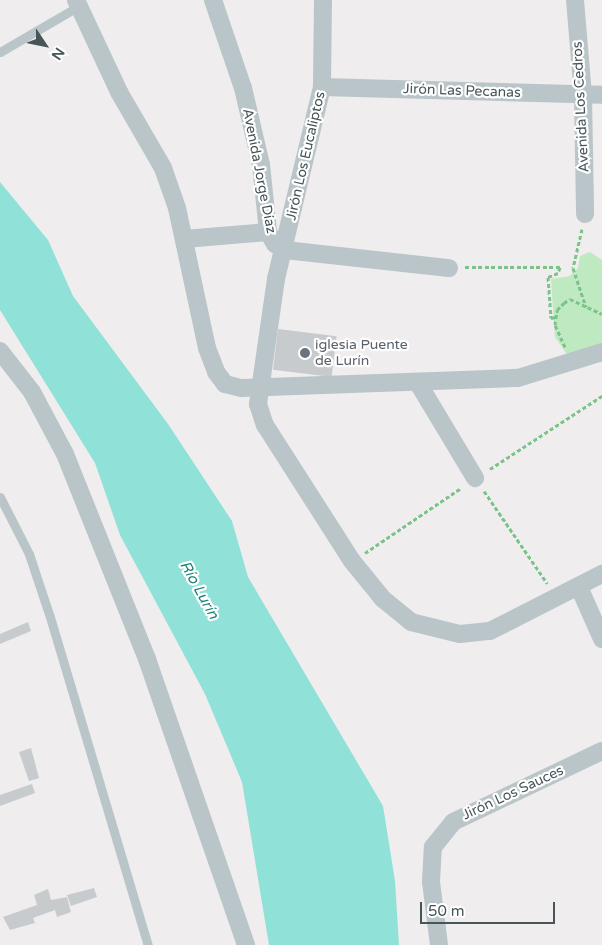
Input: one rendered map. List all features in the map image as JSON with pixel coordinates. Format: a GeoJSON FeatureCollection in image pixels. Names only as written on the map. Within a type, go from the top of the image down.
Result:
{"type":"FeatureCollection","features":[{"type":"Feature","properties":{"kind":"street","name":"Avenida Jorge Díaz"},"geometry":{"type":"LineString","coordinates":[[213,0],[246,98],[261,165],[268,232],[274,244],[285,250]]}},
{"type":"Feature","properties":{"kind":"street","name":"Jirón Los Eucaliptos"},"geometry":{"type":"LineString","coordinates":[[323,0],[322,87],[285,250],[276,279],[263,387],[258,404],[273,441],[340,545],[383,599],[412,622],[435,631],[460,634],[490,631],[558,600],[602,574]]}},
{"type":"Feature","properties":{"kind":"street","name":"Avenida Los Cedros"},"geometry":{"type":"LineString","coordinates":[[575,0],[583,95],[585,214]]}},
{"type":"Feature","properties":{"kind":"street"},"geometry":{"type":"LineString","coordinates":[[77,3],[119,92],[163,168],[184,239],[207,348],[216,372],[233,388],[518,378],[602,352]]}},
{"type":"Feature","properties":{"kind":"street","name":"Jirón Las Pecanas"},"geometry":{"type":"LineString","coordinates":[[322,87],[602,95]]}},
{"type":"Feature","properties":{"kind":"street"},"geometry":{"type":"LineString","coordinates":[[184,239],[268,232]]}},
{"type":"Feature","properties":{"kind":"street"},"geometry":{"type":"LineString","coordinates":[[285,250],[449,268]]}},
{"type":"Feature","properties":{"kind":"street"},"geometry":{"type":"LineString","coordinates":[[0,351],[32,392],[65,454],[147,658],[246,945]]}},
{"type":"Feature","properties":{"kind":"street"},"geometry":{"type":"LineString","coordinates":[[418,383],[475,478]]}},
{"type":"Feature","properties":{"kind":"street"},"geometry":{"type":"LineString","coordinates":[[580,587],[602,639]]}},
{"type":"Feature","properties":{"kind":"street","name":"Jirón Los Sauces"},"geometry":{"type":"LineString","coordinates":[[439,945],[431,882],[433,847],[453,822],[602,751]]}},
{"type":"Feature","properties":{"kind":"lane"},"geometry":{"type":"LineString","coordinates":[[0,52],[77,3]]}},
{"type":"Feature","properties":{"kind":"lane"},"geometry":{"type":"LineString","coordinates":[[0,497],[29,554],[50,617],[148,945]]}},
{"type":"Feature","properties":{"kind":"path"},"geometry":{"type":"LineString","coordinates":[[585,214],[573,268],[586,307]]}},
{"type":"Feature","properties":{"kind":"path"},"geometry":{"type":"LineString","coordinates":[[449,268],[560,267],[558,273],[548,277],[551,318],[556,317]]}},
{"type":"Feature","properties":{"kind":"path"},"geometry":{"type":"LineString","coordinates":[[570,354],[559,338],[557,310],[570,299],[602,314]]}},
{"type":"Feature","properties":{"kind":"path"},"geometry":{"type":"LineString","coordinates":[[475,478],[558,600]]}},
{"type":"Feature","properties":{"kind":"green space"},"geometry":{"type":"Polygon","coordinates":[[[590,252],[602,260],[602,346],[568,356],[555,337],[551,279],[570,276],[578,268],[580,256],[590,252]]]}},
{"type":"Feature","properties":{"kind":"water","name":"Río Lurín"},"geometry":{"type":"Polygon","coordinates":[[[0,182],[48,240],[73,296],[168,424],[232,521],[248,577],[383,806],[395,881],[399,945],[269,945],[242,782],[205,694],[120,535],[95,463],[0,310],[0,182]]]}},
{"type":"Feature","properties":{"kind":"building","name":"iglesia Puente de Lurín"},"geometry":{"type":"Polygon","coordinates":[[[278,329],[337,336],[332,377],[273,370],[278,329]]]}},
{"type":"Feature","properties":{"kind":"building"},"geometry":{"type":"Polygon","coordinates":[[[28,622],[31,631],[0,644],[0,634],[28,622]]]}},
{"type":"Feature","properties":{"kind":"building"},"geometry":{"type":"Polygon","coordinates":[[[31,748],[39,778],[29,781],[19,752],[31,748]]]}},
{"type":"Feature","properties":{"kind":"building"},"geometry":{"type":"Polygon","coordinates":[[[32,784],[35,793],[0,806],[0,795],[32,784]]]}},
{"type":"Feature","properties":{"kind":"building"},"geometry":{"type":"Polygon","coordinates":[[[94,888],[97,897],[71,906],[67,895],[94,888]]]}},
{"type":"Feature","properties":{"kind":"building"},"geometry":{"type":"Polygon","coordinates":[[[48,889],[51,900],[67,897],[71,912],[57,917],[55,910],[33,918],[35,923],[10,930],[3,917],[37,905],[34,895],[48,889]]]}},
{"type":"Feature","properties":{"kind":"place","name":"iglesia Puente de Lurín"},"geometry":{"type":"Point","coordinates":[305,353]}}]}
